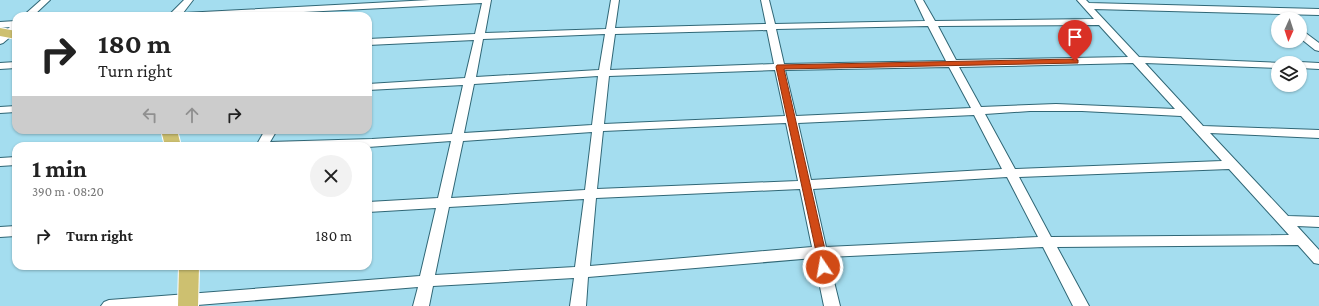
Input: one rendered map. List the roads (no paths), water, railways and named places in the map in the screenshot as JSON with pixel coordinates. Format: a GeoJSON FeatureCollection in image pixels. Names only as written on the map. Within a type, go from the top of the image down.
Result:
{"type":"FeatureCollection","features":[{"type":"Feature","properties":{"kind":"main road"},"geometry":{"type":"LineString","coordinates":[[188,303],[189,270]]}},
{"type":"Feature","properties":{"kind":"street"},"geometry":{"type":"LineString","coordinates":[[32,12],[46,0]]}},
{"type":"Feature","properties":{"kind":"street"},"geometry":{"type":"LineString","coordinates":[[178,12],[189,0]]}},
{"type":"Feature","properties":{"kind":"street"},"geometry":{"type":"LineString","coordinates":[[256,12],[482,0]]}},
{"type":"Feature","properties":{"kind":"street"},"geometry":{"type":"LineString","coordinates":[[421,306],[487,0]]}},
{"type":"Feature","properties":{"kind":"street"},"geometry":{"type":"LineString","coordinates":[[578,306],[604,73],[615,0]]}},
{"type":"Feature","properties":{"kind":"street"},"geometry":{"type":"LineString","coordinates":[[765,0],[832,306]]}},
{"type":"Feature","properties":{"kind":"street"},"geometry":{"type":"LineString","coordinates":[[919,0],[1081,306]]}},
{"type":"Feature","properties":{"kind":"street"},"geometry":{"type":"LineString","coordinates":[[1260,0],[1273,11]]}},
{"type":"Feature","properties":{"kind":"street"},"geometry":{"type":"LineString","coordinates":[[1084,3],[1319,12]]}},
{"type":"Feature","properties":{"kind":"street"},"geometry":{"type":"LineString","coordinates":[[1084,3],[1319,259]]}},
{"type":"Feature","properties":{"kind":"street"},"geometry":{"type":"LineString","coordinates":[[372,42],[480,36],[771,27],[931,23],[1101,22]]}},
{"type":"Feature","properties":{"kind":"street"},"geometry":{"type":"LineString","coordinates":[[1307,39],[1319,48]]}},
{"type":"Feature","properties":{"kind":"street"},"geometry":{"type":"LineString","coordinates":[[372,87],[604,73],[780,67],[1136,60],[1271,65]]}},
{"type":"Feature","properties":{"kind":"street"},"geometry":{"type":"LineString","coordinates":[[0,66],[12,65]]}},
{"type":"Feature","properties":{"kind":"street"},"geometry":{"type":"LineString","coordinates":[[1307,65],[1319,66]]}},
{"type":"Feature","properties":{"kind":"street"},"geometry":{"type":"LineString","coordinates":[[372,143],[598,128],[791,118],[978,111],[1004,108],[1091,107],[1185,113]]}},
{"type":"Feature","properties":{"kind":"street"},"geometry":{"type":"LineString","coordinates":[[0,110],[12,109]]}},
{"type":"Feature","properties":{"kind":"street"},"geometry":{"type":"LineString","coordinates":[[1199,129],[1319,134]]}},
{"type":"Feature","properties":{"kind":"street"},"geometry":{"type":"LineString","coordinates":[[0,162],[12,161]]}},
{"type":"Feature","properties":{"kind":"street"},"geometry":{"type":"LineString","coordinates":[[372,207],[590,194],[805,185],[1010,172],[1232,165]]}},
{"type":"Feature","properties":{"kind":"street"},"geometry":{"type":"LineString","coordinates":[[1284,221],[1319,222]]}},
{"type":"Feature","properties":{"kind":"street"},"geometry":{"type":"LineString","coordinates":[[0,232],[12,231]]}},
{"type":"Feature","properties":{"kind":"street"},"geometry":{"type":"LineString","coordinates":[[109,306],[188,303],[427,282],[582,272],[820,252],[1047,242],[1302,240]]}}]}
